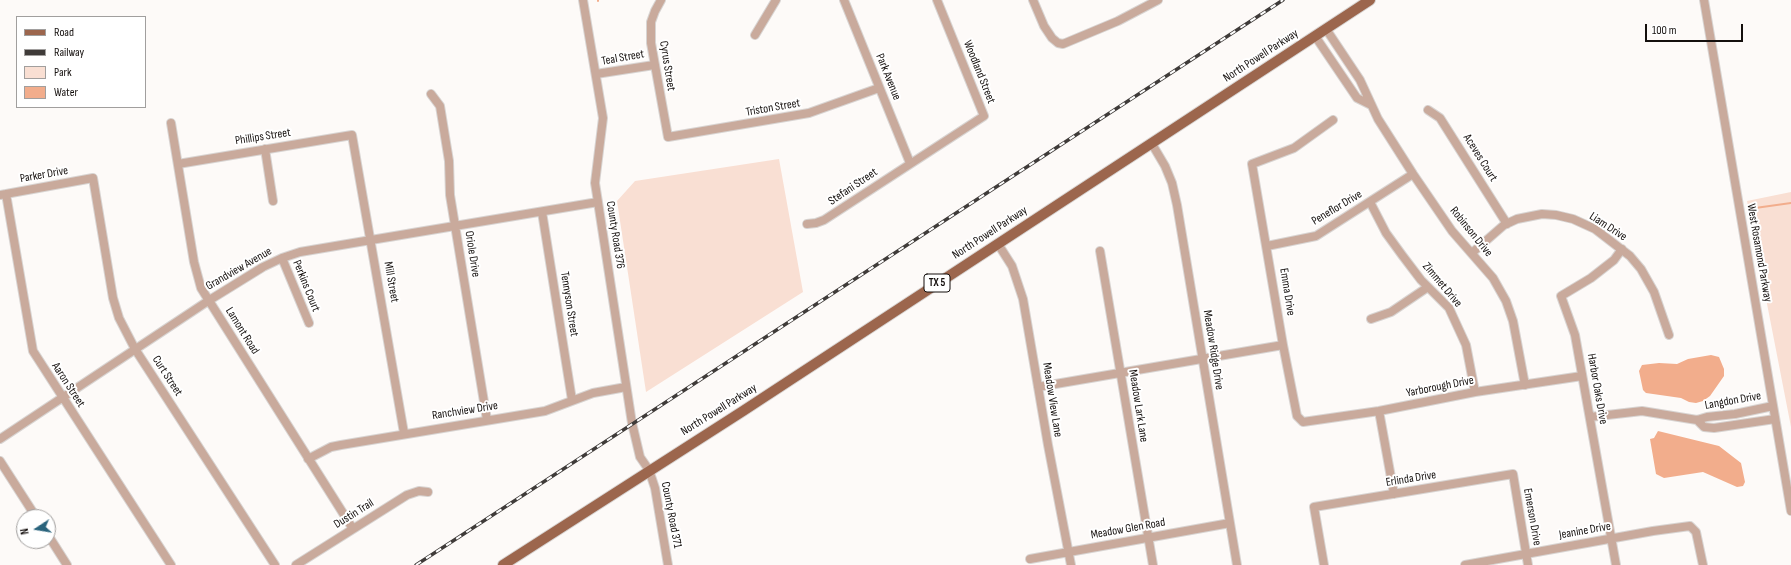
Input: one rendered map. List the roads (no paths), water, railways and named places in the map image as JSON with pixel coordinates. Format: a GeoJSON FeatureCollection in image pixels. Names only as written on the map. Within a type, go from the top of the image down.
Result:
{"type":"FeatureCollection","features":[{"type":"Feature","properties":{"kind":"main road","name":"North Powell Parkway"},"geometry":{"type":"LineString","coordinates":[[503,565],[648,470],[743,411],[1370,0]]}},
{"type":"Feature","properties":{"kind":"street","name":"County Road 376"},"geometry":{"type":"LineString","coordinates":[[583,0],[603,118],[603,131],[597,156],[595,182],[632,423],[640,456],[648,470]]}},
{"type":"Feature","properties":{"kind":"street","name":"Cyrus Street"},"geometry":{"type":"LineString","coordinates":[[661,0],[655,11],[651,27],[651,43],[668,137]]}},
{"type":"Feature","properties":{"kind":"street"},"geometry":{"type":"LineString","coordinates":[[755,35],[776,0]]}},
{"type":"Feature","properties":{"kind":"street","name":"Park Avenue"},"geometry":{"type":"LineString","coordinates":[[844,0],[910,163]]}},
{"type":"Feature","properties":{"kind":"street","name":"Woodland Street"},"geometry":{"type":"LineString","coordinates":[[910,163],[984,116],[937,0]]}},
{"type":"Feature","properties":{"kind":"street"},"geometry":{"type":"LineString","coordinates":[[1033,0],[1044,26],[1052,38],[1058,43],[1068,42],[1118,21],[1158,0]]}},
{"type":"Feature","properties":{"kind":"street","name":"West Rosamond Parkway"},"geometry":{"type":"LineString","coordinates":[[1704,0],[1791,511]]}},
{"type":"Feature","properties":{"kind":"street","name":"Robinson Drive"},"geometry":{"type":"LineString","coordinates":[[1326,28],[1360,80],[1371,105],[1413,174],[1452,231],[1473,252],[1493,278],[1506,301],[1513,321],[1525,385]]}},
{"type":"Feature","properties":{"kind":"street","name":"Robinson Drive"},"geometry":{"type":"LineString","coordinates":[[1314,36],[1357,98],[1371,105]]}},
{"type":"Feature","properties":{"kind":"street","name":"Teal Street"},"geometry":{"type":"LineString","coordinates":[[596,74],[654,64]]}},
{"type":"Feature","properties":{"kind":"street","name":"Triston Street"},"geometry":{"type":"LineString","coordinates":[[668,137],[809,114],[879,88]]}},
{"type":"Feature","properties":{"kind":"street","name":"Oriole Drive"},"geometry":{"type":"LineString","coordinates":[[431,94],[440,106],[442,112],[449,161],[450,195],[487,420]]}},
{"type":"Feature","properties":{"kind":"street","name":"Aceves Court"},"geometry":{"type":"LineString","coordinates":[[1428,110],[1440,118],[1507,224]]}},
{"type":"Feature","properties":{"kind":"street","name":"Emma Drive"},"geometry":{"type":"LineString","coordinates":[[1303,422],[1297,416],[1283,345],[1252,164],[1294,148],[1333,120]]}},
{"type":"Feature","properties":{"kind":"street","name":"Lamont Road"},"geometry":{"type":"LineString","coordinates":[[171,123],[196,272],[201,288],[353,528]]}},
{"type":"Feature","properties":{"kind":"street","name":"Phillips Street"},"geometry":{"type":"LineString","coordinates":[[178,164],[352,135]]}},
{"type":"Feature","properties":{"kind":"street","name":"Mill Street"},"geometry":{"type":"LineString","coordinates":[[352,135],[404,433]]}},
{"type":"Feature","properties":{"kind":"street","name":"Meadow Ridge Drive"},"geometry":{"type":"LineString","coordinates":[[1152,144],[1165,166],[1172,183],[1177,205],[1237,565]]}},
{"type":"Feature","properties":{"kind":"street"},"geometry":{"type":"LineString","coordinates":[[265,149],[273,201]]}},
{"type":"Feature","properties":{"kind":"street","name":"Stefani Street"},"geometry":{"type":"LineString","coordinates":[[807,224],[824,220],[910,163]]}},
{"type":"Feature","properties":{"kind":"street","name":"Peneflor Drive"},"geometry":{"type":"LineString","coordinates":[[1267,246],[1316,236],[1413,174]]}},
{"type":"Feature","properties":{"kind":"street","name":"Parker Drive"},"geometry":{"type":"LineString","coordinates":[[3,194],[92,178]]}},
{"type":"Feature","properties":{"kind":"street","name":"Curt Street"},"geometry":{"type":"LineString","coordinates":[[92,178],[113,298],[119,318],[135,350],[275,565]]}},
{"type":"Feature","properties":{"kind":"street","name":"Aaron Street"},"geometry":{"type":"LineString","coordinates":[[3,194],[30,342],[37,358],[171,565]]}},
{"type":"Feature","properties":{"kind":"street","name":"Grandview Avenue"},"geometry":{"type":"LineString","coordinates":[[0,439],[208,301],[282,258],[300,252],[598,202]]}},
{"type":"Feature","properties":{"kind":"street","name":"Zimmet Drive"},"geometry":{"type":"LineString","coordinates":[[1370,202],[1386,233],[1428,287],[1449,308],[1466,345],[1475,392]]}},
{"type":"Feature","properties":{"kind":"street","name":"Tennyson Street"},"geometry":{"type":"LineString","coordinates":[[542,212],[572,400]]}},
{"type":"Feature","properties":{"kind":"street","name":"Liam Drive"},"geometry":{"type":"LineString","coordinates":[[1473,252],[1507,224],[1529,216],[1542,214],[1556,215],[1573,219],[1595,229],[1622,249],[1641,269],[1654,292],[1669,335]]}},
{"type":"Feature","properties":{"kind":"street","name":"Meadow View Lane"},"geometry":{"type":"LineString","coordinates":[[998,244],[1012,266],[1020,287],[1071,565]]}},
{"type":"Feature","properties":{"kind":"street","name":"Harbor Oaks Drive"},"geometry":{"type":"LineString","coordinates":[[1616,565],[1575,334],[1561,296],[1597,274],[1614,260],[1622,249]]}},
{"type":"Feature","properties":{"kind":"street","name":"Meadow Lark Lane"},"geometry":{"type":"LineString","coordinates":[[1100,251],[1147,537],[1153,565]]}},
{"type":"Feature","properties":{"kind":"street","name":"Perkins Court"},"geometry":{"type":"LineString","coordinates":[[282,258],[308,323]]}},
{"type":"Feature","properties":{"kind":"street"},"geometry":{"type":"LineString","coordinates":[[1371,319],[1391,312],[1428,287]]}},
{"type":"Feature","properties":{"kind":"street"},"geometry":{"type":"LineString","coordinates":[[1038,387],[1283,345]]}},
{"type":"Feature","properties":{"kind":"street","name":"Yarborough Drive"},"geometry":{"type":"LineString","coordinates":[[1303,422],[1379,411],[1475,392],[1582,376]]}},
{"type":"Feature","properties":{"kind":"street","name":"Ranchview Drive"},"geometry":{"type":"LineString","coordinates":[[308,459],[331,447],[404,433],[545,411],[593,393],[626,387]]}},
{"type":"Feature","properties":{"kind":"street","name":"Langdon Drive"},"geometry":{"type":"LineString","coordinates":[[1590,417],[1642,411],[1697,420],[1773,406]]}},
{"type":"Feature","properties":{"kind":"street"},"geometry":{"type":"LineString","coordinates":[[1379,411],[1394,494]]}},
{"type":"Feature","properties":{"kind":"street","name":"Langdon Drive"},"geometry":{"type":"LineString","coordinates":[[1697,420],[1704,427],[1714,428],[1776,419]]}},
{"type":"Feature","properties":{"kind":"street"},"geometry":{"type":"LineString","coordinates":[[0,461],[31,509]]}},
{"type":"Feature","properties":{"kind":"street","name":"County Road 371"},"geometry":{"type":"LineString","coordinates":[[648,470],[655,488],[668,565]]}},
{"type":"Feature","properties":{"kind":"street","name":"Erlinda Drive"},"geometry":{"type":"LineString","coordinates":[[1324,565],[1314,507],[1513,474]]}},
{"type":"Feature","properties":{"kind":"street","name":"Emerson Drive"},"geometry":{"type":"LineString","coordinates":[[1513,474],[1528,565]]}},
{"type":"Feature","properties":{"kind":"street","name":"Dustin Trail"},"geometry":{"type":"LineString","coordinates":[[296,565],[407,495],[419,491],[428,492]]}},
{"type":"Feature","properties":{"kind":"street","name":"Meadow Glen Road"},"geometry":{"type":"LineString","coordinates":[[1030,559],[1230,523]]}},
{"type":"Feature","properties":{"kind":"street","name":"Jeanine Drive"},"geometry":{"type":"LineString","coordinates":[[1465,565],[1611,538],[1690,526],[1696,532],[1703,565]]}},
{"type":"Feature","properties":{"kind":"street"},"geometry":{"type":"LineString","coordinates":[[56,548],[67,565]]}},
{"type":"Feature","properties":{"kind":"water"},"geometry":{"type":"Polygon","coordinates":[[[1711,355],[1719,357],[1724,369],[1724,376],[1710,396],[1703,401],[1696,403],[1689,402],[1681,398],[1646,393],[1643,390],[1639,371],[1642,365],[1659,363],[1677,364],[1688,359],[1711,355]]]}},
{"type":"Feature","properties":{"kind":"water"},"geometry":{"type":"Polygon","coordinates":[[[1658,431],[1719,446],[1741,463],[1745,482],[1743,486],[1737,487],[1703,472],[1664,478],[1656,474],[1650,439],[1654,438],[1658,431]]]}},
{"type":"Feature","properties":{"kind":"waterway"},"geometry":{"type":"LineString","coordinates":[[1748,209],[1791,203]]}},
{"type":"Feature","properties":{"kind":"railway"},"geometry":{"type":"LineString","coordinates":[[416,565],[1283,0]]}}]}
